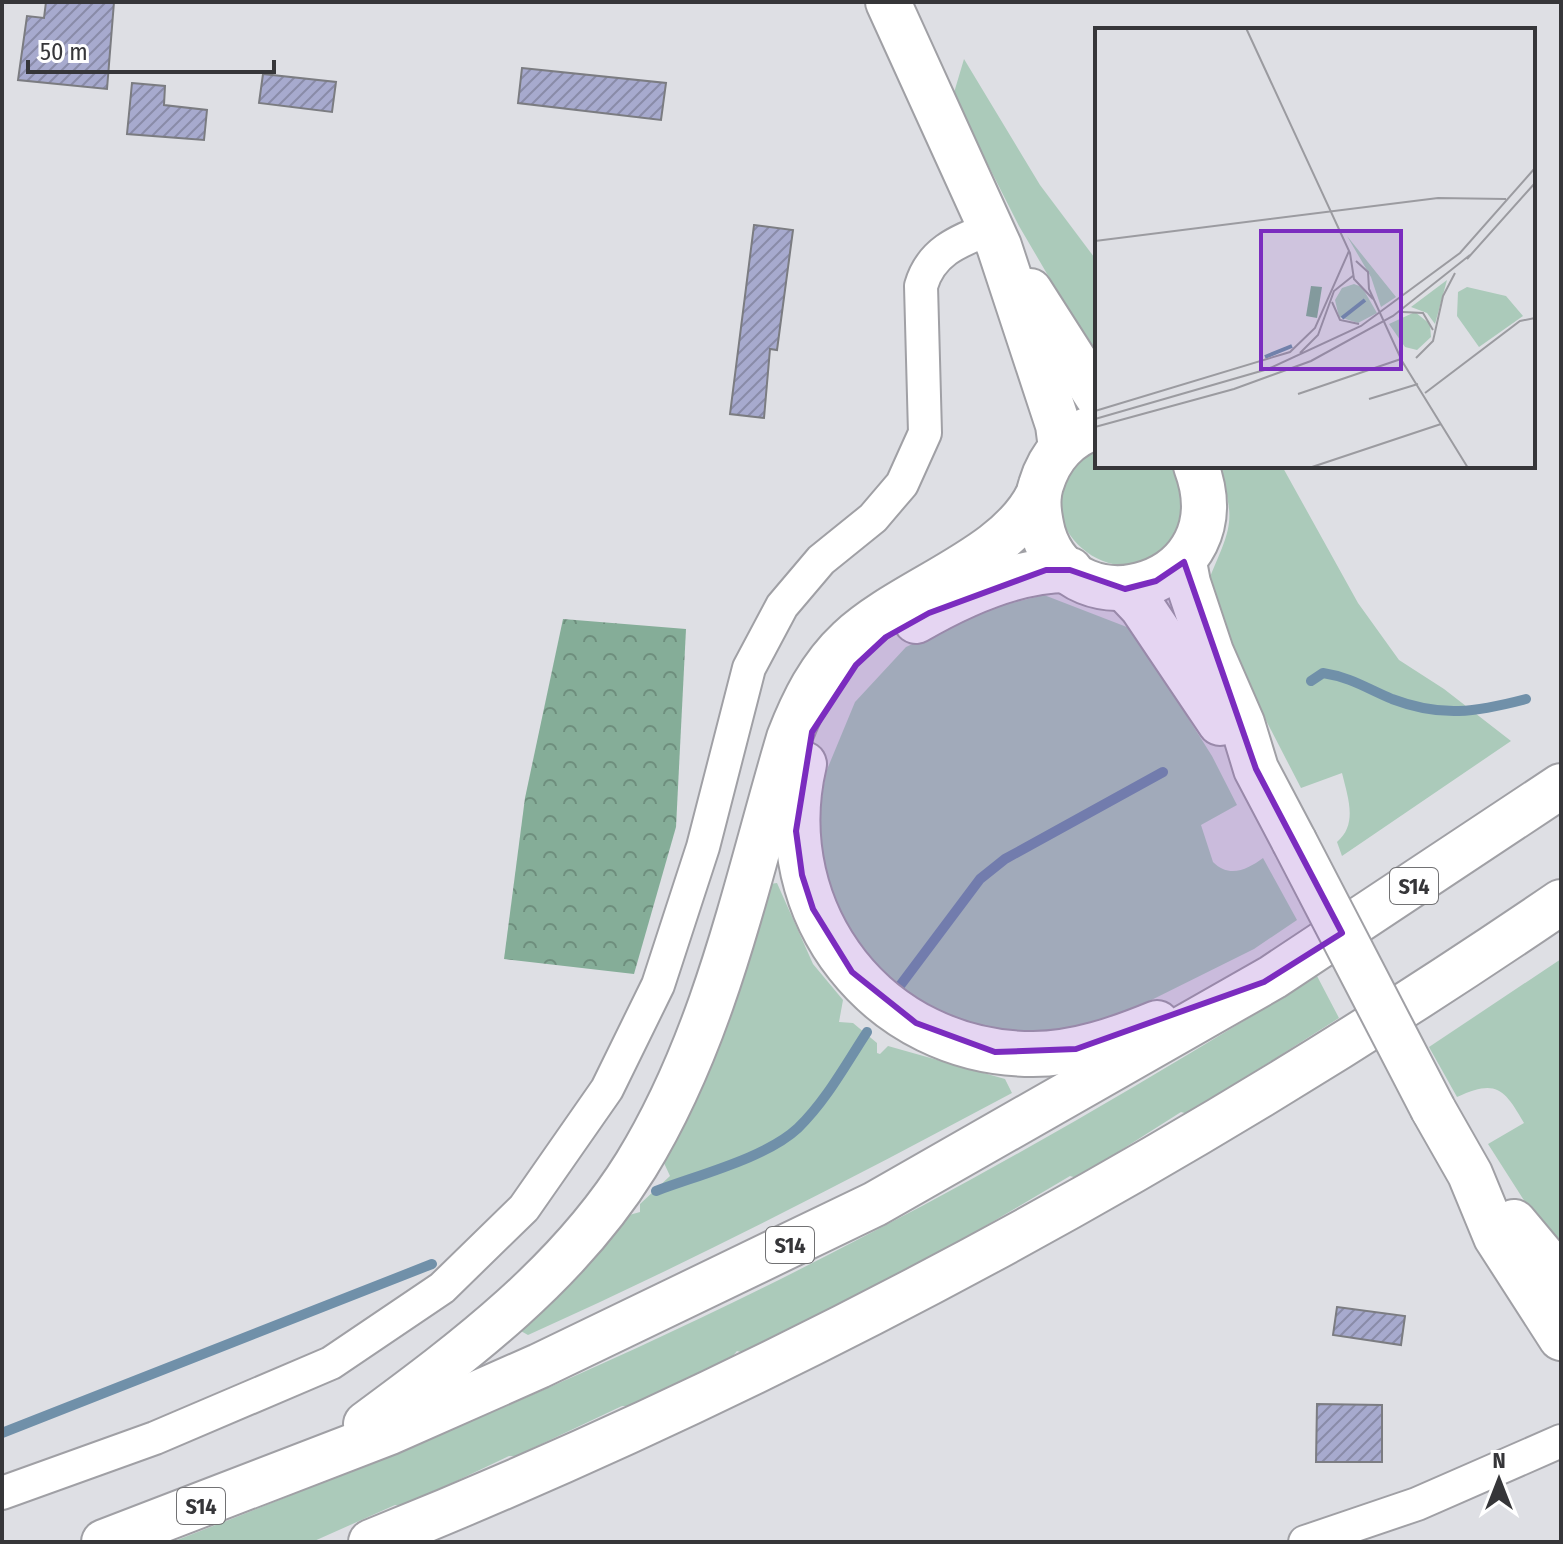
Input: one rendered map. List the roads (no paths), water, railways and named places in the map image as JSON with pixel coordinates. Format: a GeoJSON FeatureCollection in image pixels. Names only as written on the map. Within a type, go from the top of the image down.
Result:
{"type":"FeatureCollection","features":[{"type":"Feature","properties":{"kind":"main road"},"geometry":{"type":"LineString","coordinates":[[297,1470],[367,1424],[525,1298],[635,1166],[681,1079],[711,1007],[789,738],[811,689],[849,640],[898,603],[1013,531],[1029,514],[1046,468],[1079,437],[1058,425],[995,237],[888,2]]}},
{"type":"Feature","properties":{"kind":"main road"},"geometry":{"type":"LineString","coordinates":[[995,237],[1095,393]]}},
{"type":"Feature","properties":{"kind":"main road"},"geometry":{"type":"LineString","coordinates":[[1039,493],[1039,518],[1054,555],[1070,570],[1102,586],[1125,589],[1156,581],[1184,562],[1205,519],[1205,493],[1197,468]]}},
{"type":"Feature","properties":{"kind":"main road"},"geometry":{"type":"LineString","coordinates":[[1184,562],[1211,652],[1242,723],[1256,769],[1470,1174],[1496,1237],[1561,1338]]}},
{"type":"Feature","properties":{"kind":"main road"},"geometry":{"type":"LineString","coordinates":[[1070,570],[1046,570],[1004,581],[929,613],[886,637],[856,665],[831,696],[812,732],[799,785],[796,831],[802,875],[813,909],[852,972],[882,1000],[953,1042],[995,1052],[1035,1054],[1076,1049],[1119,1038],[1264,982]]}},
{"type":"Feature","properties":{"kind":"main road"},"geometry":{"type":"LineString","coordinates":[[1125,589],[1142,607],[1228,735],[1256,769]]}},
{"type":"Feature","properties":{"kind":"main road","name":"S14"},"geometry":{"type":"LineString","coordinates":[[104,1542],[297,1470],[539,1366],[875,1204],[1115,1070],[1264,982],[1561,786]]}},
{"type":"Feature","properties":{"kind":"main road"},"geometry":{"type":"LineString","coordinates":[[371,1542],[567,1459],[909,1294],[1265,1094],[1476,960],[1561,902]]}},
{"type":"Feature","properties":{"kind":"main road"},"geometry":{"type":"LineString","coordinates":[[1476,960],[1561,925]]}},
{"type":"Feature","properties":{"kind":"main road"},"geometry":{"type":"LineString","coordinates":[[1470,1174],[1561,1278]]}},
{"type":"Feature","properties":{"kind":"street"},"geometry":{"type":"LineString","coordinates":[[2,1493],[155,1438],[331,1363],[442,1288],[524,1208],[607,1089],[658,985],[703,847],[749,668],[782,606],[811,571],[873,518],[902,484],[925,433],[921,286],[927,265],[951,244],[995,237]]}},
{"type":"Feature","properties":{"kind":"street"},"geometry":{"type":"LineString","coordinates":[[1305,1542],[1417,1504],[1561,1441]]}},
{"type":"Feature","properties":{"kind":"waterway"},"geometry":{"type":"LineString","coordinates":[[1311,681],[1323,673],[1333,675],[1410,705],[1443,711],[1475,710],[1526,699]]}},
{"type":"Feature","properties":{"kind":"waterway"},"geometry":{"type":"LineString","coordinates":[[899,987],[980,879],[1005,859],[1163,772]]}},
{"type":"Feature","properties":{"kind":"waterway"},"geometry":{"type":"LineString","coordinates":[[656,1191],[750,1157],[784,1139],[818,1106],[867,1032]]}},
{"type":"Feature","properties":{"kind":"waterway"},"geometry":{"type":"LineString","coordinates":[[2,1433],[432,1264]]}}]}
